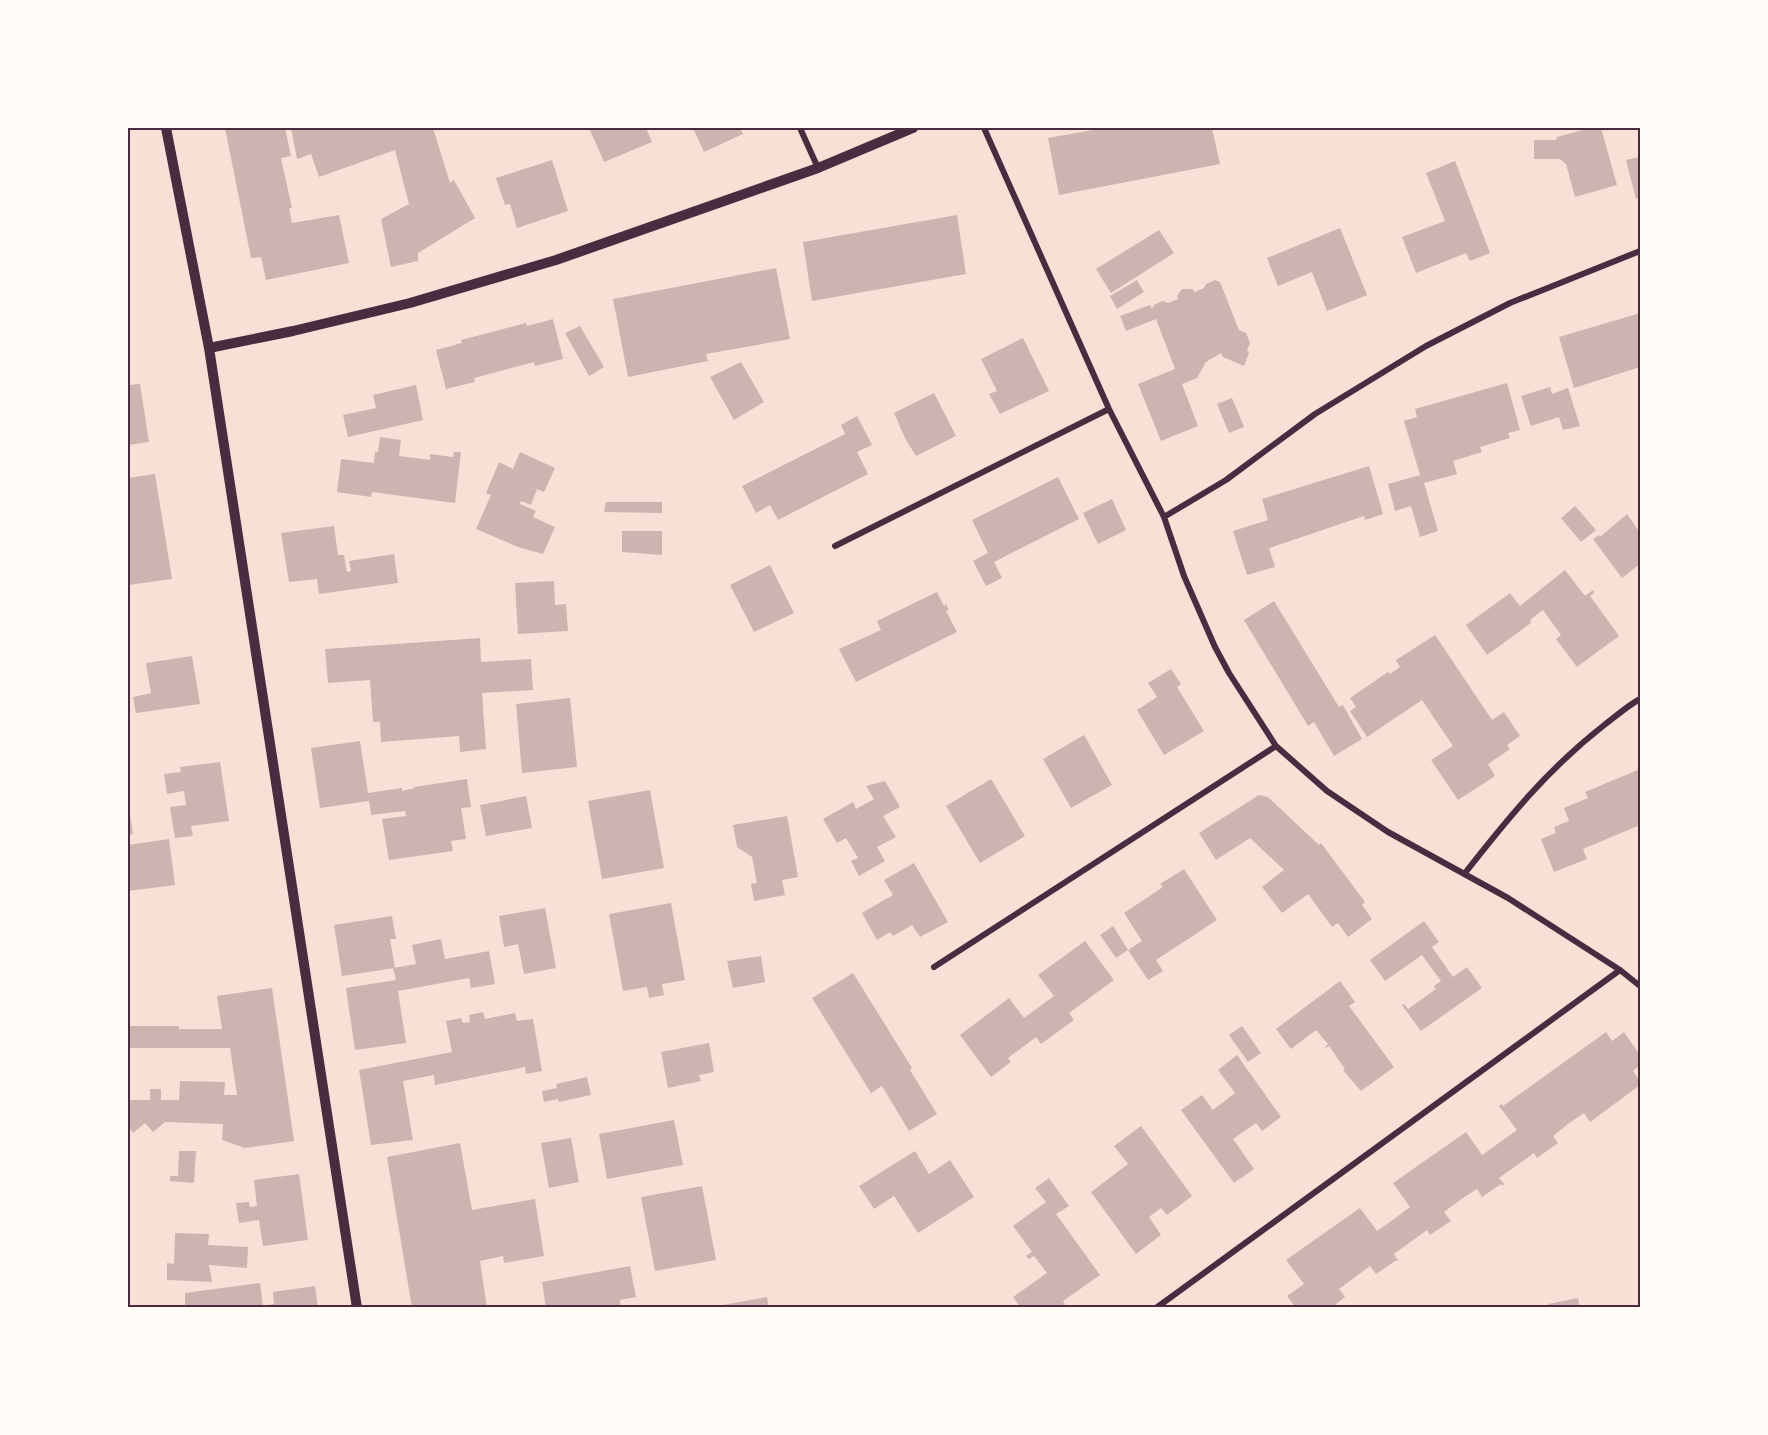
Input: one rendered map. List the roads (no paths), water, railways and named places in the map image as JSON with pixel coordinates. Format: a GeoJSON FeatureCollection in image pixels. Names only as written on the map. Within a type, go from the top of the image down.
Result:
{"type":"FeatureCollection","features":[{"type":"Feature","properties":{"kind":"street"},"geometry":{"type":"LineString","coordinates":[[166,128],[209,348],[357,1308]]}},
{"type":"Feature","properties":{"kind":"street"},"geometry":{"type":"LineString","coordinates":[[800,128],[818,168]]}},
{"type":"Feature","properties":{"kind":"street"},"geometry":{"type":"LineString","coordinates":[[209,348],[410,303],[534,267],[818,168],[913,128]]}},
{"type":"Feature","properties":{"kind":"street"},"geometry":{"type":"LineString","coordinates":[[984,128],[1109,409],[1164,517],[1184,576],[1215,647],[1276,746],[1327,791],[1388,832],[1465,873],[1620,970],[1641,986]]}},
{"type":"Feature","properties":{"kind":"street"},"geometry":{"type":"LineString","coordinates":[[1164,517],[1226,480],[1315,414],[1426,346],[1510,303],[1641,251]]}},
{"type":"Feature","properties":{"kind":"street"},"geometry":{"type":"LineString","coordinates":[[835,546],[1109,409]]}},
{"type":"Feature","properties":{"kind":"street"},"geometry":{"type":"LineString","coordinates":[[1465,873],[1515,809],[1545,776],[1581,743],[1641,699]]}},
{"type":"Feature","properties":{"kind":"street"},"geometry":{"type":"LineString","coordinates":[[934,967],[1276,746]]}},
{"type":"Feature","properties":{"kind":"street"},"geometry":{"type":"LineString","coordinates":[[1156,1308],[1620,970]]}}]}
